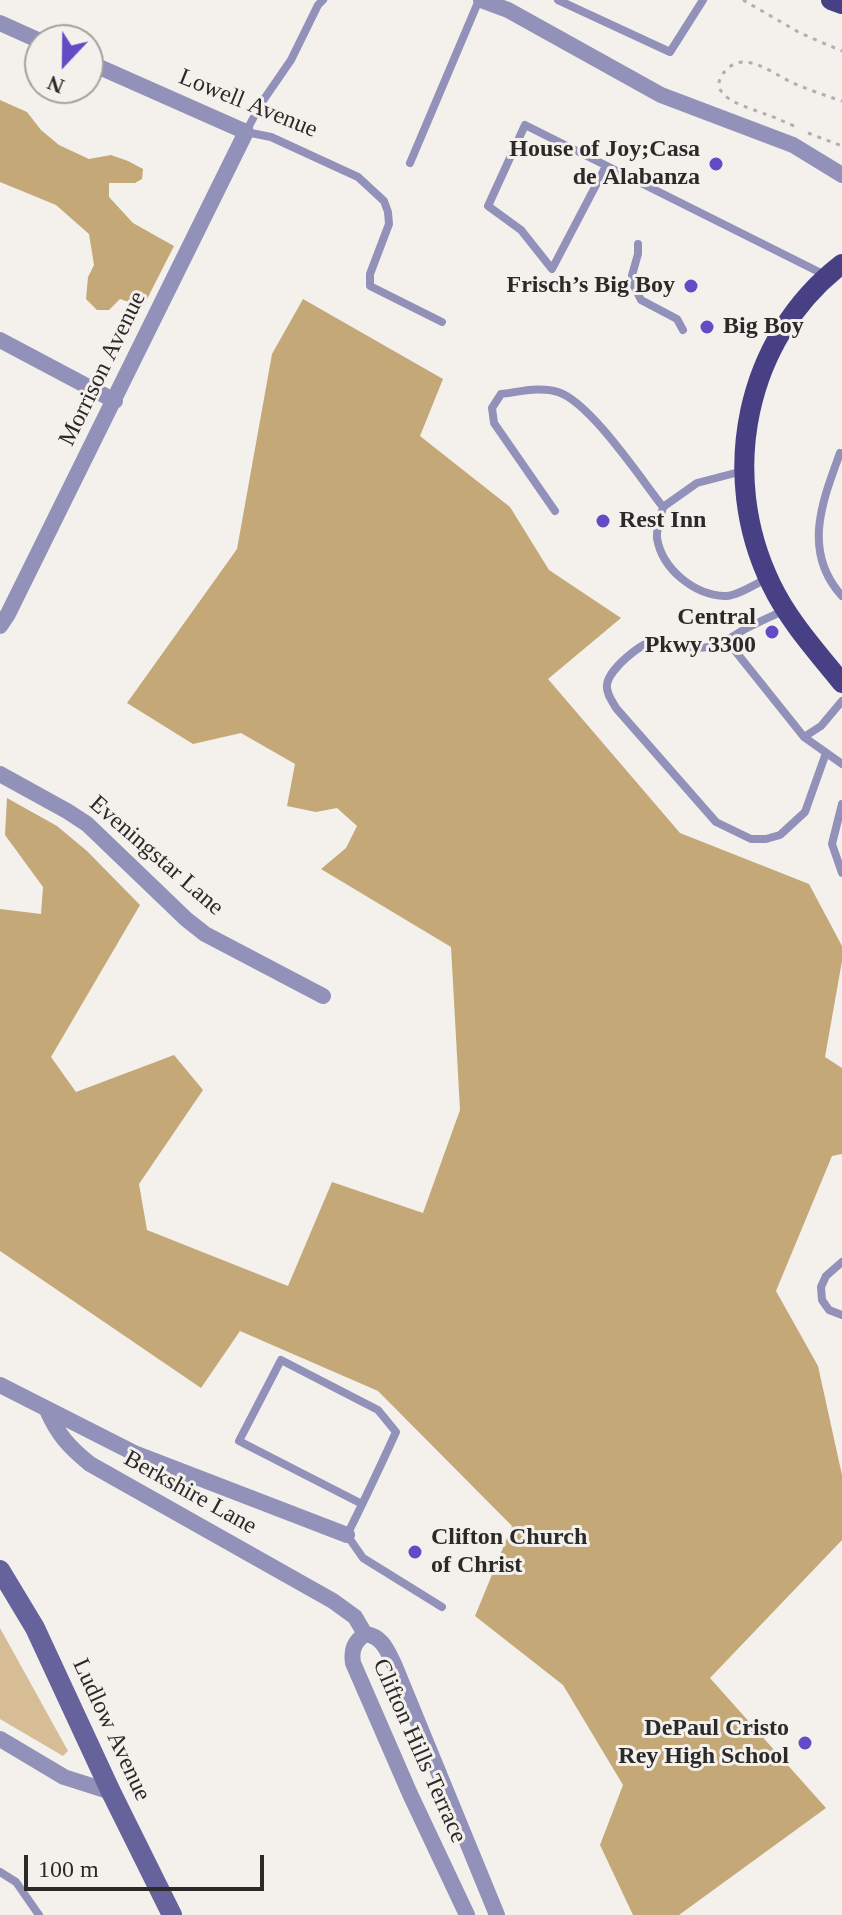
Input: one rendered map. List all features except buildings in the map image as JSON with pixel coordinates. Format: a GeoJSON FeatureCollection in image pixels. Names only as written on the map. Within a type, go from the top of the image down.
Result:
{"type":"FeatureCollection","features":[{"type":"Feature","properties":{"kind":"main road"},"geometry":{"type":"LineString","coordinates":[[831,0],[842,4]]}},
{"type":"Feature","properties":{"kind":"main road"},"geometry":{"type":"LineString","coordinates":[[835,270],[791,316],[772,348],[751,405],[745,434],[744,471],[751,530],[768,578],[786,609],[842,683]]}},
{"type":"Feature","properties":{"kind":"main road","name":"Ludlow Avenue"},"geometry":{"type":"LineString","coordinates":[[0,1570],[35,1628],[172,1915]]}},
{"type":"Feature","properties":{"kind":"street"},"geometry":{"type":"LineString","coordinates":[[480,0],[511,5],[661,95],[793,145],[842,175]]}},
{"type":"Feature","properties":{"kind":"street"},"geometry":{"type":"LineString","coordinates":[[0,23],[24,34]]}},
{"type":"Feature","properties":{"kind":"street","name":"Lowell Avenue"},"geometry":{"type":"LineString","coordinates":[[104,69],[246,132]]}},
{"type":"Feature","properties":{"kind":"street","name":"Morrison Avenue"},"geometry":{"type":"LineString","coordinates":[[3,617],[115,401],[246,132]]}},
{"type":"Feature","properties":{"kind":"street"},"geometry":{"type":"LineString","coordinates":[[0,340],[115,401]]}},
{"type":"Feature","properties":{"kind":"street","name":"Eveningstar Lane"},"geometry":{"type":"LineString","coordinates":[[0,774],[87,824],[205,934],[323,996]]}},
{"type":"Feature","properties":{"kind":"street"},"geometry":{"type":"LineString","coordinates":[[0,1385],[134,1453],[347,1535]]}},
{"type":"Feature","properties":{"kind":"street","name":"Berkshire Lane"},"geometry":{"type":"LineString","coordinates":[[47,1410],[55,1429],[90,1464],[333,1601],[355,1617],[365,1634]]}},
{"type":"Feature","properties":{"kind":"street","name":"Clifton Hills Terrace"},"geometry":{"type":"LineString","coordinates":[[467,1915],[353,1663],[353,1646],[365,1634],[374,1635],[385,1646],[394,1664],[497,1915]]}},
{"type":"Feature","properties":{"kind":"street"},"geometry":{"type":"LineString","coordinates":[[0,1739],[64,1777],[111,1792]]}},
{"type":"Feature","properties":{"kind":"lane"},"geometry":{"type":"LineString","coordinates":[[246,132],[260,105],[291,60],[323,0]]}},
{"type":"Feature","properties":{"kind":"lane"},"geometry":{"type":"LineString","coordinates":[[410,163],[480,0]]}},
{"type":"Feature","properties":{"kind":"lane"},"geometry":{"type":"LineString","coordinates":[[558,0],[670,52],[703,0]]}},
{"type":"Feature","properties":{"kind":"lane"},"geometry":{"type":"LineString","coordinates":[[606,166],[552,269],[521,230],[488,206],[525,125],[606,166],[835,270]]}},
{"type":"Feature","properties":{"kind":"lane","name":"Lowell Avenue"},"geometry":{"type":"LineString","coordinates":[[246,132],[271,137],[358,177],[384,201],[389,224],[370,274],[370,286],[442,322]]}},
{"type":"Feature","properties":{"kind":"lane"},"geometry":{"type":"LineString","coordinates":[[638,244],[632,275],[641,300],[677,319],[683,330]]}},
{"type":"Feature","properties":{"kind":"lane"},"geometry":{"type":"LineString","coordinates":[[555,511],[494,423],[492,408],[501,394],[538,389],[559,392],[590,413],[663,507]]}},
{"type":"Feature","properties":{"kind":"lane"},"geometry":{"type":"LineString","coordinates":[[840,453],[824,498],[818,543],[828,574],[842,596]]}},
{"type":"Feature","properties":{"kind":"lane"},"geometry":{"type":"LineString","coordinates":[[744,471],[697,483],[663,507],[656,536],[663,557],[676,576],[703,590],[728,597],[768,578]]}},
{"type":"Feature","properties":{"kind":"lane"},"geometry":{"type":"LineString","coordinates":[[786,609],[744,630],[728,642],[707,648],[658,640],[648,642],[614,669],[607,681],[607,690],[616,708],[716,822],[751,839],[780,835],[805,812],[826,753]]}},
{"type":"Feature","properties":{"kind":"lane"},"geometry":{"type":"LineString","coordinates":[[728,642],[804,737],[842,764]]}},
{"type":"Feature","properties":{"kind":"lane"},"geometry":{"type":"LineString","coordinates":[[804,737],[821,726],[842,701]]}},
{"type":"Feature","properties":{"kind":"lane"},"geometry":{"type":"LineString","coordinates":[[842,804],[832,844],[842,873]]}},
{"type":"Feature","properties":{"kind":"lane"},"geometry":{"type":"LineString","coordinates":[[842,1262],[826,1276],[821,1287],[822,1300],[829,1310],[842,1315]]}},
{"type":"Feature","properties":{"kind":"lane"},"geometry":{"type":"LineString","coordinates":[[362,1504],[239,1441],[281,1360],[378,1410],[396,1432],[362,1504],[347,1535],[363,1558],[442,1607]]}},
{"type":"Feature","properties":{"kind":"lane"},"geometry":{"type":"LineString","coordinates":[[0,1872],[16,1882],[39,1915]]}},
{"type":"Feature","properties":{"kind":"path"},"geometry":{"type":"LineString","coordinates":[[743,0],[800,33],[842,51]]}},
{"type":"Feature","properties":{"kind":"path"},"geometry":{"type":"LineString","coordinates":[[796,128],[745,108],[723,95],[719,88],[720,79],[726,70],[735,63],[756,64],[793,83],[842,101]]}},
{"type":"Feature","properties":{"kind":"path"},"geometry":{"type":"LineString","coordinates":[[808,133],[842,146]]}},
{"type":"Feature","properties":{"kind":"shaded area"},"geometry":{"type":"Polygon","coordinates":[[[0,100],[27,112],[41,130],[59,145],[89,159],[111,155],[143,169],[142,179],[135,183],[109,183],[109,197],[133,223],[174,246],[143,307],[120,299],[109,310],[97,310],[86,299],[88,277],[94,265],[89,234],[56,205],[0,182],[0,100]]]}},
{"type":"Feature","properties":{"kind":"shaded area"},"geometry":{"type":"Polygon","coordinates":[[[303,299],[443,379],[420,436],[510,507],[549,570],[621,618],[548,679],[680,833],[809,884],[842,946],[825,1057],[842,1068],[842,1154],[832,1156],[776,1291],[818,1366],[842,1475],[842,1540],[710,1678],[826,1808],[679,1915],[633,1915],[600,1845],[623,1785],[563,1685],[475,1616],[512,1526],[378,1391],[240,1331],[201,1388],[0,1251],[0,909],[41,914],[43,887],[5,835],[7,798],[57,826],[87,851],[140,905],[51,1057],[76,1092],[174,1055],[203,1090],[139,1184],[147,1230],[288,1286],[332,1182],[423,1213],[460,1110],[451,947],[321,869],[346,848],[357,826],[337,808],[316,812],[287,806],[295,764],[241,733],[193,744],[127,703],[237,549],[272,354],[303,299]]]}},
{"type":"Feature","properties":{"kind":"shaded area"},"geometry":{"type":"Polygon","coordinates":[[[0,1628],[68,1751],[63,1756],[0,1719],[0,1628]]]}},
{"type":"Feature","properties":{"kind":"place","name":"House of Joy;Casa de Alabanza"},"geometry":{"type":"Point","coordinates":[716,164]}},
{"type":"Feature","properties":{"kind":"place","name":"Frisch’s Big Boy"},"geometry":{"type":"Point","coordinates":[691,286]}},
{"type":"Feature","properties":{"kind":"place","name":"Big Boy"},"geometry":{"type":"Point","coordinates":[707,327]}},
{"type":"Feature","properties":{"kind":"place","name":"Rest Inn"},"geometry":{"type":"Point","coordinates":[603,521]}},
{"type":"Feature","properties":{"kind":"place","name":"Central Pkwy 3300"},"geometry":{"type":"Point","coordinates":[772,632]}},
{"type":"Feature","properties":{"kind":"place","name":"Clifton Church of Christ"},"geometry":{"type":"Point","coordinates":[415,1552]}},
{"type":"Feature","properties":{"kind":"place","name":"DePaul Cristo Rey High School"},"geometry":{"type":"Point","coordinates":[805,1743]}}]}
